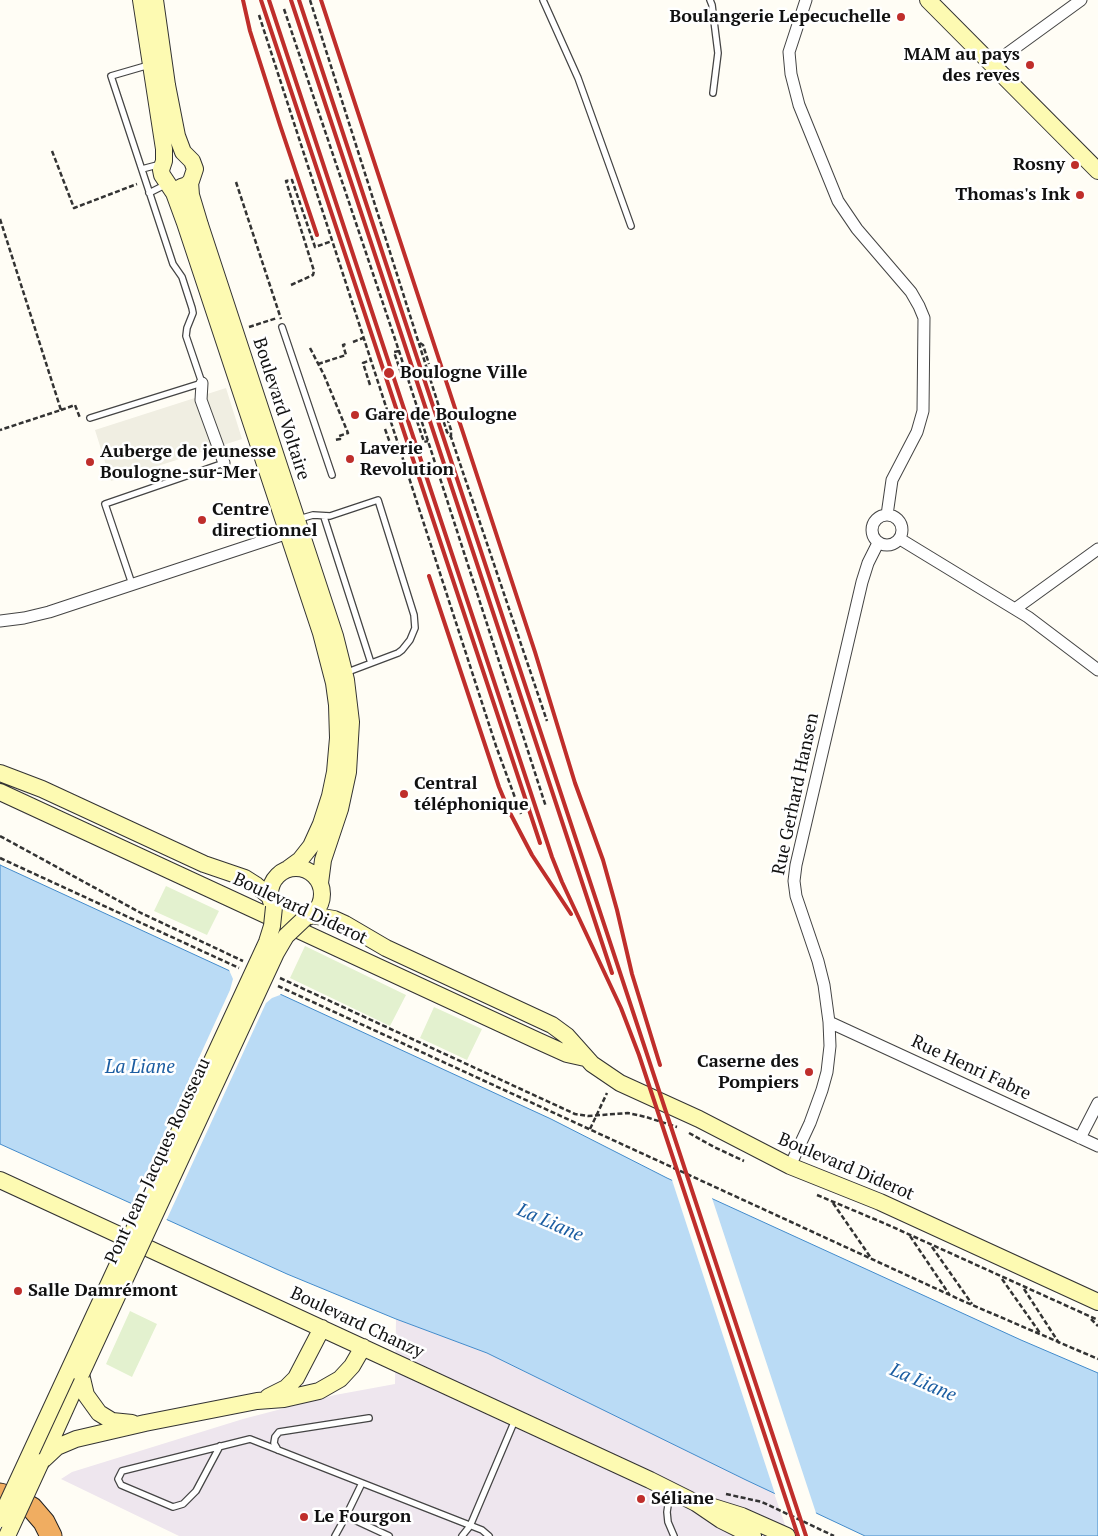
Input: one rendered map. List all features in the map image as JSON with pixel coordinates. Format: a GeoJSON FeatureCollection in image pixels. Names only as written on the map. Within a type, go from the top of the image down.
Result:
{"type":"FeatureCollection","features":[{"type":"Feature","properties":{"kind":"highway"},"geometry":{"type":"LineString","coordinates":[[0,1494],[15,1498],[28,1505],[39,1514],[52,1534]]}},
{"type":"Feature","properties":{"kind":"street","name":"Boulevard Voltaire"},"geometry":{"type":"LineString","coordinates":[[141,0],[177,136],[185,155],[192,161],[195,169],[194,176],[190,182],[191,195],[292,527],[330,663],[336,698],[338,730],[333,781],[321,824],[308,851],[285,871]]}},
{"type":"Feature","properties":{"kind":"street","name":"Boulevard Voltaire"},"geometry":{"type":"LineString","coordinates":[[154,0],[164,144],[162,175],[176,196],[292,527],[335,636],[345,673],[351,722],[349,764],[340,809],[322,860],[321,888]]}},
{"type":"Feature","properties":{"kind":"street"},"geometry":{"type":"LineString","coordinates":[[806,0],[789,52],[791,74],[800,105],[838,201],[857,229],[916,299],[924,318],[923,411],[917,432],[892,480],[887,515]]}},
{"type":"Feature","properties":{"kind":"street"},"geometry":{"type":"LineString","coordinates":[[928,0],[1098,171]]}},
{"type":"Feature","properties":{"kind":"street"},"geometry":{"type":"LineString","coordinates":[[994,66],[1008,53],[1081,0]]}},
{"type":"Feature","properties":{"kind":"street"},"geometry":{"type":"LineString","coordinates":[[163,162],[174,154],[185,155]]}},
{"type":"Feature","properties":{"kind":"street"},"geometry":{"type":"LineString","coordinates":[[168,185],[179,187],[190,182]]}},
{"type":"Feature","properties":{"kind":"street"},"geometry":{"type":"LineString","coordinates":[[202,383],[201,400],[224,463]]}},
{"type":"Feature","properties":{"kind":"street"},"geometry":{"type":"LineString","coordinates":[[887,515],[895,517],[901,523],[903,531],[900,539],[891,545],[878,543],[872,533],[873,524],[879,517],[887,515]]}},
{"type":"Feature","properties":{"kind":"street"},"geometry":{"type":"LineString","coordinates":[[0,621],[43,614],[292,527]]}},
{"type":"Feature","properties":{"kind":"street"},"geometry":{"type":"LineString","coordinates":[[900,539],[1015,609],[1098,670]]}},
{"type":"Feature","properties":{"kind":"street","name":"Rue Gerhard Hansen"},"geometry":{"type":"LineString","coordinates":[[790,1166],[810,1123],[825,1079],[830,1046],[824,985],[796,896],[794,873],[862,582],[868,563],[878,543]]}},
{"type":"Feature","properties":{"kind":"street"},"geometry":{"type":"LineString","coordinates":[[1015,609],[1098,549]]}},
{"type":"Feature","properties":{"kind":"street","name":"Boulevard Diderot"},"geometry":{"type":"LineString","coordinates":[[0,772],[42,789],[204,864],[252,882],[272,902]]}},
{"type":"Feature","properties":{"kind":"street","name":"Boulevard Diderot"},"geometry":{"type":"LineString","coordinates":[[0,792],[536,1040],[567,1054],[585,1058]]}},
{"type":"Feature","properties":{"kind":"street"},"geometry":{"type":"LineString","coordinates":[[302,868],[308,870],[314,875],[321,888],[320,906],[308,917],[290,919],[281,915],[272,902],[273,882],[285,871],[302,868]]}},
{"type":"Feature","properties":{"kind":"street","name":"Boulevard Diderot"},"geometry":{"type":"LineString","coordinates":[[228,872],[252,874],[285,871]]}},
{"type":"Feature","properties":{"kind":"street","name":"Boulevard Diderot"},"geometry":{"type":"LineString","coordinates":[[321,888],[338,911],[363,933]]}},
{"type":"Feature","properties":{"kind":"street","name":"Pont Jean-Jacques Rousseau"},"geometry":{"type":"LineString","coordinates":[[0,1519],[266,942],[272,926],[272,902]]}},
{"type":"Feature","properties":{"kind":"street","name":"Boulevard Diderot"},"geometry":{"type":"LineString","coordinates":[[308,917],[334,919],[363,933],[386,948],[552,1025],[567,1036],[585,1058],[604,1074],[790,1166],[889,1206],[1098,1302]]}},
{"type":"Feature","properties":{"kind":"street","name":"Pont Jean-Jacques Rousseau"},"geometry":{"type":"LineString","coordinates":[[7,1536],[281,943],[289,933],[308,917]]}},
{"type":"Feature","properties":{"kind":"street","name":"Rue Henri Fabre"},"geometry":{"type":"LineString","coordinates":[[829,1022],[1098,1146]]}},
{"type":"Feature","properties":{"kind":"street"},"geometry":{"type":"LineString","coordinates":[[1080,1138],[1098,1103]]}},
{"type":"Feature","properties":{"kind":"street","name":"Boulevard Chanzy"},"geometry":{"type":"LineString","coordinates":[[0,1180],[696,1503]]}},
{"type":"Feature","properties":{"kind":"street"},"geometry":{"type":"LineString","coordinates":[[257,1401],[281,1390],[296,1378],[322,1328]]}},
{"type":"Feature","properties":{"kind":"street"},"geometry":{"type":"LineString","coordinates":[[41,1462],[52,1451],[69,1441],[145,1423],[257,1401],[284,1399],[326,1388],[346,1373],[363,1347]]}},
{"type":"Feature","properties":{"kind":"street"},"geometry":{"type":"LineString","coordinates":[[81,1374],[86,1395],[99,1413],[118,1422],[145,1423]]}},
{"type":"Feature","properties":{"kind":"street"},"geometry":{"type":"LineString","coordinates":[[696,1503],[753,1536]]}},
{"type":"Feature","properties":{"kind":"street"},"geometry":{"type":"LineString","coordinates":[[696,1503],[742,1516],[787,1536]]}},
{"type":"Feature","properties":{"kind":"lane"},"geometry":{"type":"LineString","coordinates":[[543,0],[578,78],[631,226]]}},
{"type":"Feature","properties":{"kind":"lane"},"geometry":{"type":"LineString","coordinates":[[710,0],[718,54],[713,93]]}},
{"type":"Feature","properties":{"kind":"lane"},"geometry":{"type":"LineString","coordinates":[[90,418],[202,383],[186,336],[193,313],[192,308],[182,277],[173,264],[111,76],[157,62]]}},
{"type":"Feature","properties":{"kind":"lane"},"geometry":{"type":"LineString","coordinates":[[142,169],[163,162]]}},
{"type":"Feature","properties":{"kind":"lane"},"geometry":{"type":"LineString","coordinates":[[150,193],[168,185]]}},
{"type":"Feature","properties":{"kind":"lane"},"geometry":{"type":"LineString","coordinates":[[282,327],[332,475]]}},
{"type":"Feature","properties":{"kind":"lane"},"geometry":{"type":"LineString","coordinates":[[132,584],[105,504],[224,463]]}},
{"type":"Feature","properties":{"kind":"lane"},"geometry":{"type":"LineString","coordinates":[[292,527],[313,515],[324,517],[378,500],[415,621],[415,628],[410,640],[398,653],[345,673]]}},
{"type":"Feature","properties":{"kind":"lane"},"geometry":{"type":"LineString","coordinates":[[324,517],[371,663]]}},
{"type":"Feature","properties":{"kind":"lane"},"geometry":{"type":"LineString","coordinates":[[278,1450],[274,1443],[275,1437],[279,1432],[369,1418]]}},
{"type":"Feature","properties":{"kind":"lane"},"geometry":{"type":"LineString","coordinates":[[462,1536],[470,1526],[516,1418]]}},
{"type":"Feature","properties":{"kind":"lane"},"geometry":{"type":"LineString","coordinates":[[220,1446],[196,1491],[183,1504],[173,1506],[121,1485],[118,1479],[122,1471],[220,1446],[250,1439],[482,1530],[489,1536]]}},
{"type":"Feature","properties":{"kind":"lane"},"geometry":{"type":"LineString","coordinates":[[335,1536],[362,1483]]}},
{"type":"Feature","properties":{"kind":"lane"},"geometry":{"type":"LineString","coordinates":[[671,1490],[667,1512],[668,1522],[674,1536]]}},
{"type":"Feature","properties":{"kind":"lane"},"geometry":{"type":"LineString","coordinates":[[346,1516],[389,1536]]}},
{"type":"Feature","properties":{"kind":"path"},"geometry":{"type":"LineString","coordinates":[[310,0],[420,342],[429,364]]}},
{"type":"Feature","properties":{"kind":"path"},"geometry":{"type":"LineString","coordinates":[[284,9],[399,351],[546,807]]}},
{"type":"Feature","properties":{"kind":"path"},"geometry":{"type":"LineString","coordinates":[[259,15],[496,746],[522,814]]}},
{"type":"Feature","properties":{"kind":"path"},"geometry":{"type":"LineString","coordinates":[[52,151],[74,208],[145,181]]}},
{"type":"Feature","properties":{"kind":"path"},"geometry":{"type":"LineString","coordinates":[[291,285],[313,275],[314,271],[286,181],[292,180],[315,247],[332,241]]}},
{"type":"Feature","properties":{"kind":"path"},"geometry":{"type":"LineString","coordinates":[[236,182],[280,317],[243,329]]}},
{"type":"Feature","properties":{"kind":"path"},"geometry":{"type":"LineString","coordinates":[[0,219],[61,410],[0,430]]}},
{"type":"Feature","properties":{"kind":"path"},"geometry":{"type":"LineString","coordinates":[[353,342],[363,338]]}},
{"type":"Feature","properties":{"kind":"path"},"geometry":{"type":"LineString","coordinates":[[420,342],[419,346],[447,432],[451,437]]}},
{"type":"Feature","properties":{"kind":"path"},"geometry":{"type":"LineString","coordinates":[[318,364],[325,360],[346,355],[342,345],[346,344]]}},
{"type":"Feature","properties":{"kind":"path"},"geometry":{"type":"LineString","coordinates":[[310,348],[324,375],[348,432],[335,440]]}},
{"type":"Feature","properties":{"kind":"path"},"geometry":{"type":"LineString","coordinates":[[399,351],[394,352],[401,373]]}},
{"type":"Feature","properties":{"kind":"path"},"geometry":{"type":"LineString","coordinates":[[370,386],[363,363],[371,360]]}},
{"type":"Feature","properties":{"kind":"path"},"geometry":{"type":"LineString","coordinates":[[320,376],[324,375]]}},
{"type":"Feature","properties":{"kind":"path"},"geometry":{"type":"LineString","coordinates":[[445,411],[451,430],[451,437],[547,721]]}},
{"type":"Feature","properties":{"kind":"path"},"geometry":{"type":"LineString","coordinates":[[417,421],[424,442],[428,440]]}},
{"type":"Feature","properties":{"kind":"path"},"geometry":{"type":"LineString","coordinates":[[385,429],[394,454],[402,452]]}},
{"type":"Feature","properties":{"kind":"path"},"geometry":{"type":"LineString","coordinates":[[0,836],[140,913],[251,964]]}},
{"type":"Feature","properties":{"kind":"path"},"geometry":{"type":"LineString","coordinates":[[0,858],[239,968]]}},
{"type":"Feature","properties":{"kind":"path"},"geometry":{"type":"LineString","coordinates":[[277,976],[575,1114],[596,1116],[628,1113],[646,1116],[683,1130],[751,1164]]}},
{"type":"Feature","properties":{"kind":"path"},"geometry":{"type":"LineString","coordinates":[[275,984],[972,1305],[1098,1359]]}},
{"type":"Feature","properties":{"kind":"path"},"geometry":{"type":"LineString","coordinates":[[590,1129],[610,1087]]}},
{"type":"Feature","properties":{"kind":"path"},"geometry":{"type":"LineString","coordinates":[[817,1195],[1098,1320]]}},
{"type":"Feature","properties":{"kind":"path"},"geometry":{"type":"LineString","coordinates":[[832,1201],[871,1258]]}},
{"type":"Feature","properties":{"kind":"path"},"geometry":{"type":"LineString","coordinates":[[909,1235],[950,1294]]}},
{"type":"Feature","properties":{"kind":"path"},"geometry":{"type":"LineString","coordinates":[[932,1246],[972,1305]]}},
{"type":"Feature","properties":{"kind":"path"},"geometry":{"type":"LineString","coordinates":[[1001,1277],[1041,1335]]}},
{"type":"Feature","properties":{"kind":"path"},"geometry":{"type":"LineString","coordinates":[[1024,1287],[1059,1343]]}},
{"type":"Feature","properties":{"kind":"path"},"geometry":{"type":"LineString","coordinates":[[1086,1316],[1098,1326]]}},
{"type":"Feature","properties":{"kind":"path"},"geometry":{"type":"LineString","coordinates":[[720,1493],[762,1502],[834,1536]]}},
{"type":"Feature","properties":{"kind":"shaded area"},"geometry":{"type":"Polygon","coordinates":[[[226,388],[242,439],[111,481],[95,430],[226,388]]]}},
{"type":"Feature","properties":{"kind":"shaded area"},"geometry":{"type":"Polygon","coordinates":[[[396,1319],[487,1353],[774,1493],[789,1536],[179,1536],[61,1479],[72,1472],[243,1419],[335,1395],[395,1384],[396,1319]]]}},
{"type":"Feature","properties":{"kind":"green space"},"geometry":{"type":"Polygon","coordinates":[[[166,886],[219,911],[207,935],[154,911],[166,886]]]}},
{"type":"Feature","properties":{"kind":"green space"},"geometry":{"type":"Polygon","coordinates":[[[305,946],[406,995],[390,1026],[290,978],[305,946]]]}},
{"type":"Feature","properties":{"kind":"green space"},"geometry":{"type":"Polygon","coordinates":[[[434,1007],[482,1029],[467,1060],[420,1038],[434,1007]]]}},
{"type":"Feature","properties":{"kind":"green space"},"geometry":{"type":"Polygon","coordinates":[[[130,1311],[157,1324],[132,1377],[106,1364],[130,1311]]]}},
{"type":"Feature","properties":{"kind":"water","name":"La Liane"},"geometry":{"type":"Polygon","coordinates":[[[0,865],[551,1119],[667,1178],[1021,1340],[1098,1373],[1098,1536],[865,1536],[487,1353],[396,1319],[287,1274],[0,1144],[0,865]]]}},
{"type":"Feature","properties":{"kind":"pier"},"geometry":{"type":"Polygon","coordinates":[[[230,967],[282,992],[266,1003],[166,1221],[131,1206],[230,990],[233,979],[229,970],[230,967]]]}},
{"type":"Feature","properties":{"kind":"pier"},"geometry":{"type":"Polygon","coordinates":[[[671,1177],[711,1195],[817,1516],[776,1497],[671,1177]]]}},
{"type":"Feature","properties":{"kind":"railway"},"geometry":{"type":"LineString","coordinates":[[243,0],[250,31],[317,235]]}},
{"type":"Feature","properties":{"kind":"railway"},"geometry":{"type":"LineString","coordinates":[[261,0],[540,843]]}},
{"type":"Feature","properties":{"kind":"railway"},"geometry":{"type":"LineString","coordinates":[[269,0],[552,857],[621,1008],[639,1055],[798,1536]]}},
{"type":"Feature","properties":{"kind":"railway"},"geometry":{"type":"LineString","coordinates":[[291,0],[612,973]]}},
{"type":"Feature","properties":{"kind":"railway"},"geometry":{"type":"LineString","coordinates":[[299,0],[806,1536]]}},
{"type":"Feature","properties":{"kind":"railway"},"geometry":{"type":"LineString","coordinates":[[321,0],[535,652],[575,783],[603,860],[632,974],[660,1065]]}},
{"type":"Feature","properties":{"kind":"railway"},"geometry":{"type":"LineString","coordinates":[[429,576],[499,787],[509,811],[532,855],[571,914]]}},
{"type":"Feature","properties":{"kind":"place","name":"Boulangerie Lepecuchelle"},"geometry":{"type":"Point","coordinates":[901,17]}},
{"type":"Feature","properties":{"kind":"place","name":"MAM au pays des reves"},"geometry":{"type":"Point","coordinates":[1030,65]}},
{"type":"Feature","properties":{"kind":"place","name":"Rosny"},"geometry":{"type":"Point","coordinates":[1075,165]}},
{"type":"Feature","properties":{"kind":"place","name":"Thomas's Ink"},"geometry":{"type":"Point","coordinates":[1080,195]}},
{"type":"Feature","properties":{"kind":"place","name":"Boulogne Ville"},"geometry":{"type":"Point","coordinates":[389,373]}},
{"type":"Feature","properties":{"kind":"place","name":"Gare de Boulogne"},"geometry":{"type":"Point","coordinates":[355,415]}},
{"type":"Feature","properties":{"kind":"place","name":"Laverie Revolution"},"geometry":{"type":"Point","coordinates":[350,459]}},
{"type":"Feature","properties":{"kind":"place","name":"Auberge de jeunesse Boulogne-sur-Mer"},"geometry":{"type":"Point","coordinates":[90,462]}},
{"type":"Feature","properties":{"kind":"place","name":"Centre directionnel"},"geometry":{"type":"Point","coordinates":[202,520]}},
{"type":"Feature","properties":{"kind":"place","name":"Central téléphonique"},"geometry":{"type":"Point","coordinates":[404,794]}},
{"type":"Feature","properties":{"kind":"place","name":"Caserne des Pompiers"},"geometry":{"type":"Point","coordinates":[809,1072]}},
{"type":"Feature","properties":{"kind":"place","name":"Salle Damrémont"},"geometry":{"type":"Point","coordinates":[18,1291]}},
{"type":"Feature","properties":{"kind":"place","name":"Séliane"},"geometry":{"type":"Point","coordinates":[641,1499]}},
{"type":"Feature","properties":{"kind":"place","name":"Le Fourgon"},"geometry":{"type":"Point","coordinates":[304,1517]}}]}
